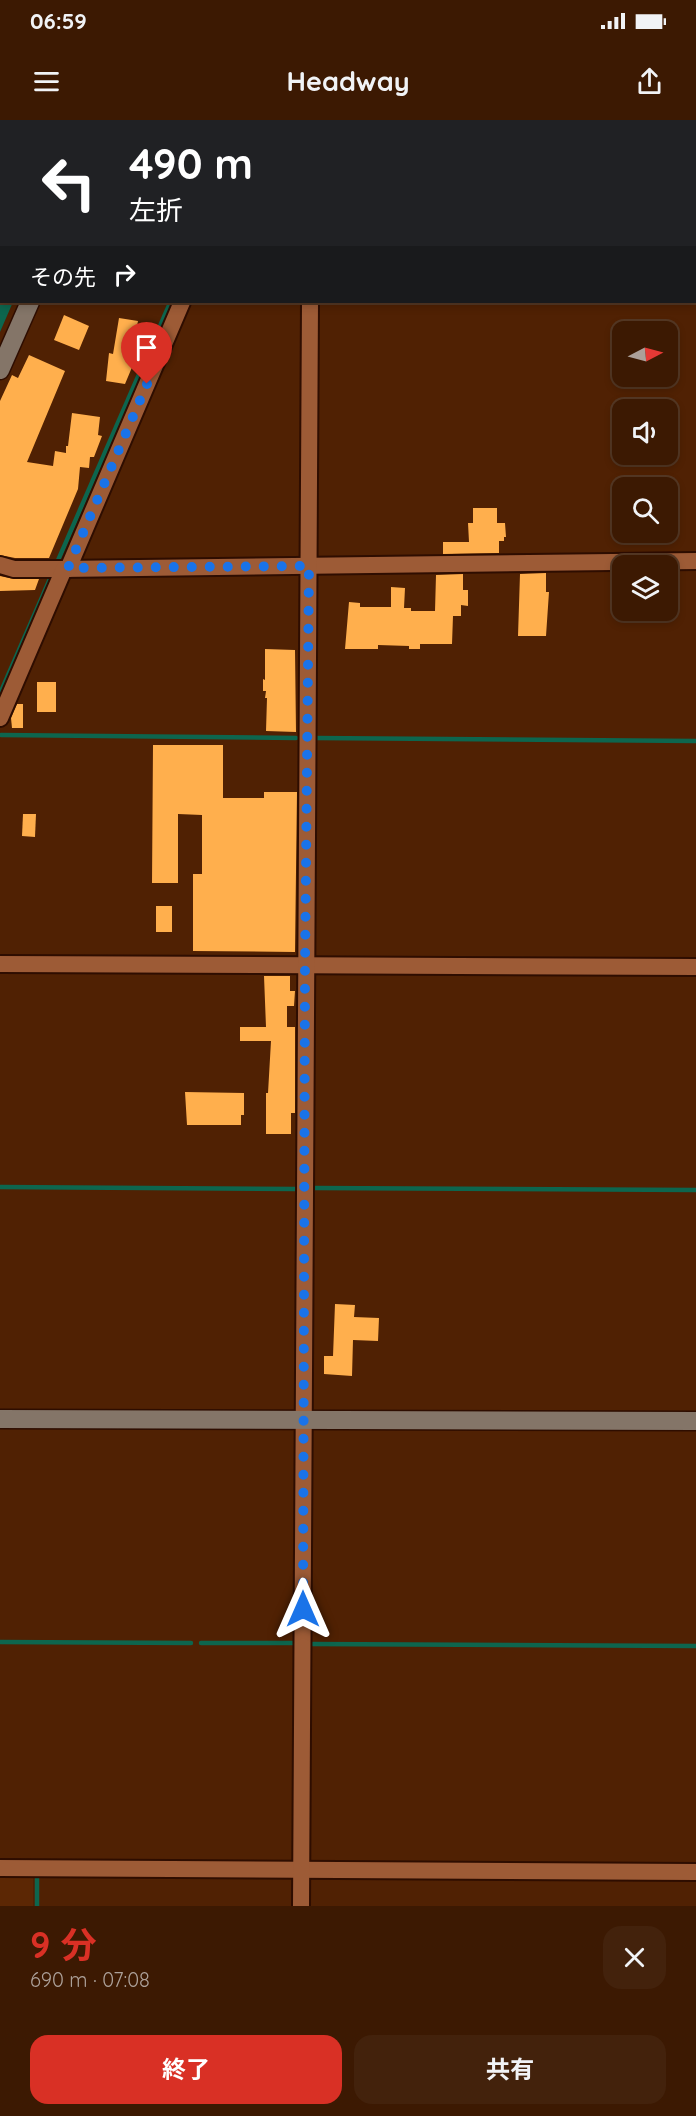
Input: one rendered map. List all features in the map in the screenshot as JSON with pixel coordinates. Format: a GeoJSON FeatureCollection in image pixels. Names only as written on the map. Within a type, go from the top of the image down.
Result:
{"type":"FeatureCollection","features":[{"type":"Feature","properties":{"kind":"street"},"geometry":{"type":"LineString","coordinates":[[0,370],[30,303]]}},
{"type":"Feature","properties":{"kind":"street"},"geometry":{"type":"LineString","coordinates":[[0,718],[61,569],[182,303]]}},
{"type":"Feature","properties":{"kind":"street"},"geometry":{"type":"LineString","coordinates":[[301,1906],[310,303]]}},
{"type":"Feature","properties":{"kind":"street"},"geometry":{"type":"LineString","coordinates":[[0,565],[14,569],[61,569],[696,561]]}},
{"type":"Feature","properties":{"kind":"street"},"geometry":{"type":"LineString","coordinates":[[0,964],[696,967]]}},
{"type":"Feature","properties":{"kind":"street"},"geometry":{"type":"LineString","coordinates":[[0,1419],[696,1421]]}},
{"type":"Feature","properties":{"kind":"street"},"geometry":{"type":"LineString","coordinates":[[0,1868],[696,1872]]}},
{"type":"Feature","properties":{"kind":"shaded area"},"geometry":{"type":"Polygon","coordinates":[[[0,303],[13,303],[0,332],[0,303]]]}},
{"type":"Feature","properties":{"kind":"shaded area"},"geometry":{"type":"Polygon","coordinates":[[[168,303],[173,303],[0,699],[0,688],[168,303]]]}},
{"type":"Feature","properties":{"kind":"shaded area"},"geometry":{"type":"Polygon","coordinates":[[[0,1876],[33,1877],[33,1906],[0,1906],[0,1876]]]}},
{"type":"Feature","properties":{"kind":"building"},"geometry":{"type":"Polygon","coordinates":[[[64,315],[89,326],[79,350],[54,340],[64,315]]]}},
{"type":"Feature","properties":{"kind":"building"},"geometry":{"type":"Polygon","coordinates":[[[119,318],[138,321],[136,331],[142,332],[138,353],[125,384],[106,381],[109,353],[113,354],[119,318]]]}},
{"type":"Feature","properties":{"kind":"building"},"geometry":{"type":"Polygon","coordinates":[[[29,355],[65,371],[27,462],[53,466],[55,451],[66,453],[72,413],[100,417],[98,435],[102,436],[94,457],[90,457],[89,468],[80,467],[78,489],[49,558],[15,558],[0,555],[0,401],[12,375],[18,378],[29,355]]]}},
{"type":"Feature","properties":{"kind":"building"},"geometry":{"type":"Polygon","coordinates":[[[473,508],[497,508],[497,523],[505,523],[506,537],[504,541],[499,541],[499,553],[443,554],[443,542],[469,542],[468,523],[473,523],[473,508]]]}},
{"type":"Feature","properties":{"kind":"building"},"geometry":{"type":"Polygon","coordinates":[[[546,573],[546,592],[549,592],[546,636],[518,636],[520,574],[546,573]]]}},
{"type":"Feature","properties":{"kind":"building"},"geometry":{"type":"Polygon","coordinates":[[[463,574],[463,590],[468,590],[468,606],[461,605],[461,616],[453,616],[452,644],[420,644],[420,649],[409,649],[409,646],[378,645],[378,649],[345,649],[349,602],[360,603],[360,607],[391,607],[391,587],[405,588],[404,608],[411,608],[411,611],[435,611],[436,575],[463,574]]]}},
{"type":"Feature","properties":{"kind":"building"},"geometry":{"type":"Polygon","coordinates":[[[0,576],[14,579],[39,579],[35,590],[0,591],[0,576]]]}},
{"type":"Feature","properties":{"kind":"building"},"geometry":{"type":"Polygon","coordinates":[[[265,649],[295,650],[296,732],[266,731],[267,698],[265,698],[266,691],[263,691],[265,649]]]}},
{"type":"Feature","properties":{"kind":"building"},"geometry":{"type":"Polygon","coordinates":[[[37,682],[56,682],[56,712],[37,712],[37,682]]]}},
{"type":"Feature","properties":{"kind":"building"},"geometry":{"type":"Polygon","coordinates":[[[17,704],[23,704],[23,728],[12,728],[11,718],[17,704]]]}},
{"type":"Feature","properties":{"kind":"building"},"geometry":{"type":"Polygon","coordinates":[[[153,745],[223,745],[223,798],[264,798],[264,792],[297,792],[295,952],[193,951],[193,874],[202,874],[202,815],[178,814],[178,883],[152,883],[153,745]]]}},
{"type":"Feature","properties":{"kind":"building"},"geometry":{"type":"Polygon","coordinates":[[[23,814],[36,814],[35,837],[22,836],[23,814]]]}},
{"type":"Feature","properties":{"kind":"building"},"geometry":{"type":"Polygon","coordinates":[[[156,906],[172,906],[172,932],[156,932],[156,906]]]}},
{"type":"Feature","properties":{"kind":"building"},"geometry":{"type":"Polygon","coordinates":[[[264,976],[290,976],[290,991],[295,991],[294,1006],[287,1006],[287,1027],[295,1027],[295,1113],[291,1113],[291,1134],[266,1134],[266,1093],[268,1093],[271,1041],[240,1041],[240,1027],[266,1027],[264,976]]]}},
{"type":"Feature","properties":{"kind":"building"},"geometry":{"type":"Polygon","coordinates":[[[185,1092],[244,1093],[244,1115],[241,1115],[241,1125],[187,1125],[185,1092]]]}},
{"type":"Feature","properties":{"kind":"building"},"geometry":{"type":"Polygon","coordinates":[[[335,1304],[355,1305],[354,1317],[379,1318],[378,1341],[353,1340],[352,1376],[324,1374],[324,1356],[333,1356],[335,1304]]]}},
{"type":"Feature","properties":{"kind":"waterway"},"geometry":{"type":"LineString","coordinates":[[1,735],[296,738]]}},
{"type":"Feature","properties":{"kind":"waterway"},"geometry":{"type":"LineString","coordinates":[[315,738],[696,741]]}},
{"type":"Feature","properties":{"kind":"waterway"},"geometry":{"type":"LineString","coordinates":[[0,1187],[296,1189]]}},
{"type":"Feature","properties":{"kind":"waterway"},"geometry":{"type":"LineString","coordinates":[[314,1188],[696,1190]]}},
{"type":"Feature","properties":{"kind":"waterway"},"geometry":{"type":"LineString","coordinates":[[0,1642],[191,1643]]}},
{"type":"Feature","properties":{"kind":"waterway"},"geometry":{"type":"LineString","coordinates":[[201,1643],[293,1643]]}},
{"type":"Feature","properties":{"kind":"waterway"},"geometry":{"type":"LineString","coordinates":[[310,1644],[696,1646]]}},
{"type":"Feature","properties":{"kind":"waterway"},"geometry":{"type":"LineString","coordinates":[[37,1878],[37,1906]]}},
{"type":"Feature","properties":{"kind":"route"},"geometry":{"type":"LineString","coordinates":[[147,384],[68,568],[309,566],[303,1609]]}}]}
